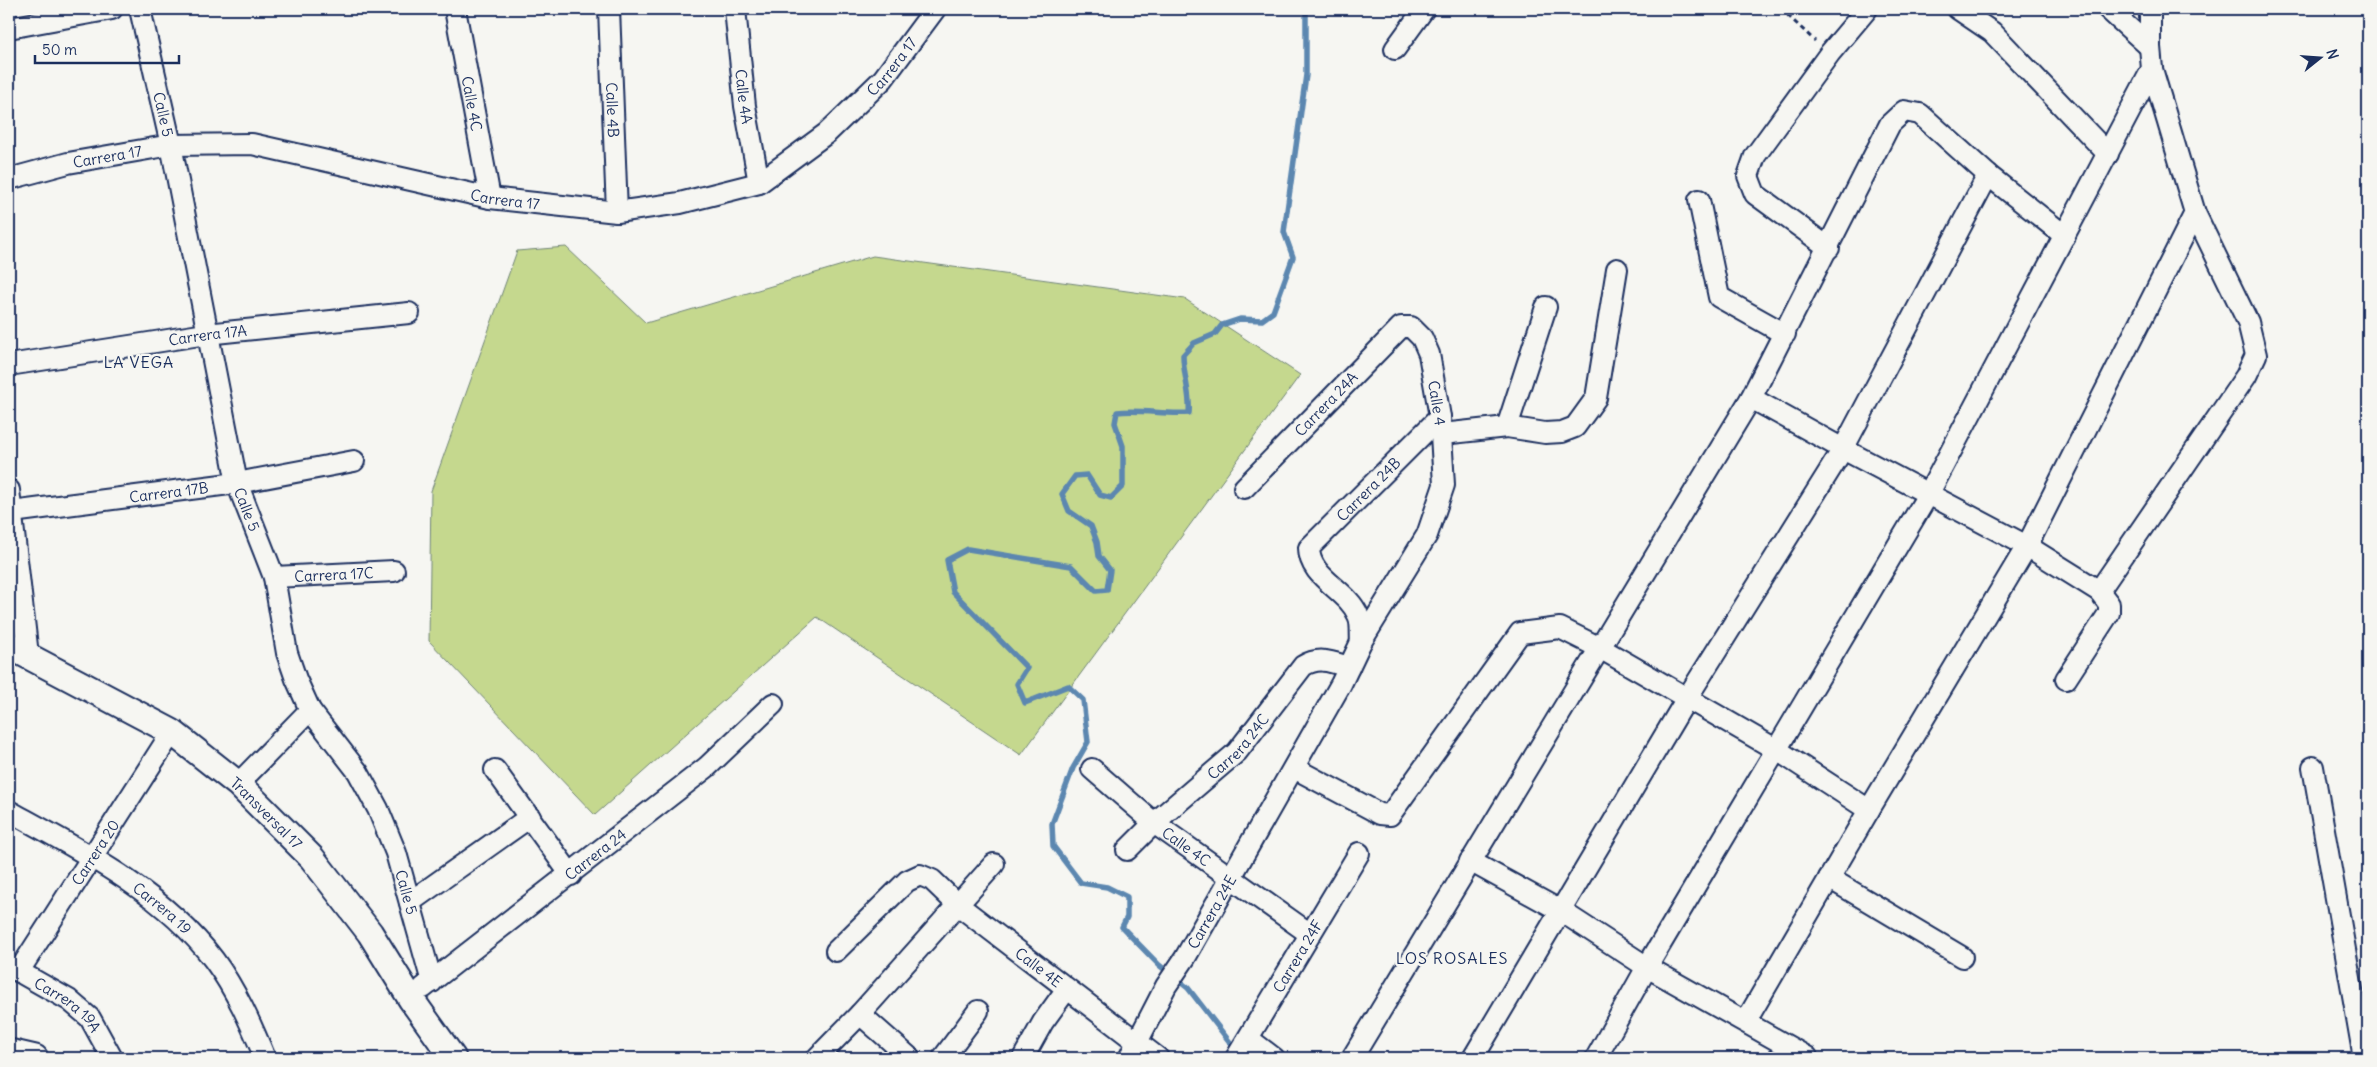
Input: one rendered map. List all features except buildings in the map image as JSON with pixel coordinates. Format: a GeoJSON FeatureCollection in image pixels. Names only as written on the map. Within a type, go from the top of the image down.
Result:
{"type":"FeatureCollection","features":[{"type":"Feature","properties":{"kind":"street"},"geometry":{"type":"LineString","coordinates":[[9,28],[112,9]]}},
{"type":"Feature","properties":{"kind":"street","name":"Calle 5"},"geometry":{"type":"LineString","coordinates":[[140,9],[171,145],[206,334],[237,483],[274,577],[287,653],[310,710],[358,772],[378,809],[396,853],[432,982]]}},
{"type":"Feature","properties":{"kind":"street","name":"Calle 4C"},"geometry":{"type":"LineString","coordinates":[[455,9],[490,198]]}},
{"type":"Feature","properties":{"kind":"street","name":"Calle 4B"},"geometry":{"type":"LineString","coordinates":[[609,9],[616,212]]}},
{"type":"Feature","properties":{"kind":"street","name":"Calle 4A"},"geometry":{"type":"LineString","coordinates":[[735,9],[745,106],[759,183]]}},
{"type":"Feature","properties":{"kind":"street","name":"Carrera 17"},"geometry":{"type":"LineString","coordinates":[[9,179],[68,163],[171,145],[252,144],[490,198],[616,212],[680,203],[759,183],[827,134],[883,79],[935,9]]}},
{"type":"Feature","properties":{"kind":"street"},"geometry":{"type":"LineString","coordinates":[[1395,49],[1424,9]]}},
{"type":"Feature","properties":{"kind":"street"},"geometry":{"type":"LineString","coordinates":[[1829,248],[1755,194],[1748,176],[1755,156],[1830,53],[1867,9]]}},
{"type":"Feature","properties":{"kind":"street"},"geometry":{"type":"LineString","coordinates":[[1958,9],[1992,32],[2108,154]]}},
{"type":"Feature","properties":{"kind":"street"},"geometry":{"type":"LineString","coordinates":[[2108,9],[2150,47]]}},
{"type":"Feature","properties":{"kind":"street"},"geometry":{"type":"LineString","coordinates":[[2099,591],[2246,376],[2256,355],[2248,322],[2195,213],[2152,69],[2150,9]]}},
{"type":"Feature","properties":{"kind":"street"},"geometry":{"type":"LineString","coordinates":[[1596,1058],[1647,967],[1929,493],[2152,69]]}},
{"type":"Feature","properties":{"kind":"street"},"geometry":{"type":"LineString","coordinates":[[1352,1058],[1407,971],[1470,861],[1751,398],[1829,248],[1890,124],[1904,111],[1920,114],[1988,175],[2064,236]]}},
{"type":"Feature","properties":{"kind":"street"},"geometry":{"type":"LineString","coordinates":[[1473,1058],[1687,698],[1843,449],[1988,175]]}},
{"type":"Feature","properties":{"kind":"street"},"geometry":{"type":"LineString","coordinates":[[1699,200],[1719,297],[1785,334]]}},
{"type":"Feature","properties":{"kind":"street"},"geometry":{"type":"LineString","coordinates":[[1746,1021],[1868,810],[2027,546],[2195,213]]}},
{"type":"Feature","properties":{"kind":"street"},"geometry":{"type":"LineString","coordinates":[[1441,425],[1507,427],[1545,432],[1562,432],[1575,427],[1585,416],[1596,398],[1617,269]]}},
{"type":"Feature","properties":{"kind":"street"},"geometry":{"type":"LineString","coordinates":[[1507,427],[1546,308]]}},
{"type":"Feature","properties":{"kind":"street","name":"Carrera 17A"},"geometry":{"type":"LineString","coordinates":[[9,365],[206,334],[409,313]]}},
{"type":"Feature","properties":{"kind":"street","name":"Carrera 24A"},"geometry":{"type":"LineString","coordinates":[[1244,488],[1391,336],[1401,327],[1411,327]]}},
{"type":"Feature","properties":{"kind":"street","name":"Calle 4"},"geometry":{"type":"LineString","coordinates":[[1361,642],[1427,535],[1444,485],[1441,425],[1429,354],[1422,338],[1411,327]]}},
{"type":"Feature","properties":{"kind":"street"},"geometry":{"type":"LineString","coordinates":[[1751,398],[2027,546],[2099,591],[2109,604],[2109,613],[2066,679]]}},
{"type":"Feature","properties":{"kind":"street","name":"Carrera 24B"},"geometry":{"type":"LineString","coordinates":[[1361,642],[1360,618],[1342,594],[1311,565],[1309,548],[1441,425]]}},
{"type":"Feature","properties":{"kind":"street","name":"Carrera 17B"},"geometry":{"type":"LineString","coordinates":[[12,512],[237,483],[354,461]]}},
{"type":"Feature","properties":{"kind":"street"},"geometry":{"type":"LineString","coordinates":[[9,490],[12,512],[18,650]]}},
{"type":"Feature","properties":{"kind":"street","name":"Carrera 17C"},"geometry":{"type":"LineString","coordinates":[[274,577],[394,571]]}},
{"type":"Feature","properties":{"kind":"street"},"geometry":{"type":"LineString","coordinates":[[1361,642],[1294,768],[1380,814],[1390,815],[1520,633],[1560,628],[1600,648],[1776,750],[1868,810]]}},
{"type":"Feature","properties":{"kind":"street","name":"Transversal 17"},"geometry":{"type":"LineString","coordinates":[[18,650],[172,732],[238,784],[312,858],[370,933],[411,999],[453,1058]]}},
{"type":"Feature","properties":{"kind":"street","name":"Carrera 24C"},"geometry":{"type":"LineString","coordinates":[[1127,850],[1154,823],[1237,752],[1303,666],[1312,660],[1321,659],[1349,667]]}},
{"type":"Feature","properties":{"kind":"street","name":"Carrera 24"},"geometry":{"type":"LineString","coordinates":[[411,999],[706,767],[773,704]]}},
{"type":"Feature","properties":{"kind":"street"},"geometry":{"type":"LineString","coordinates":[[238,784],[310,710]]}},
{"type":"Feature","properties":{"kind":"street","name":"Carrera 20"},"geometry":{"type":"LineString","coordinates":[[14,968],[93,858],[172,732]]}},
{"type":"Feature","properties":{"kind":"street"},"geometry":{"type":"LineString","coordinates":[[2313,767],[2342,923],[2364,1058]]}},
{"type":"Feature","properties":{"kind":"street","name":"Carrera 24E"},"geometry":{"type":"LineString","coordinates":[[1133,1051],[1166,986],[1185,958],[1294,768]]}},
{"type":"Feature","properties":{"kind":"street","name":"Calle 4C"},"geometry":{"type":"LineString","coordinates":[[1092,769],[1154,823],[1310,934]]}},
{"type":"Feature","properties":{"kind":"street"},"geometry":{"type":"LineString","coordinates":[[495,770],[571,875]]}},
{"type":"Feature","properties":{"kind":"street","name":"Carrera 19"},"geometry":{"type":"LineString","coordinates":[[9,811],[93,858],[143,892],[183,926],[213,960],[239,999],[265,1058]]}},
{"type":"Feature","properties":{"kind":"street"},"geometry":{"type":"LineString","coordinates":[[410,902],[530,817]]}},
{"type":"Feature","properties":{"kind":"street","name":"Carrera 24F"},"geometry":{"type":"LineString","coordinates":[[1244,1047],[1359,853]]}},
{"type":"Feature","properties":{"kind":"street"},"geometry":{"type":"LineString","coordinates":[[1470,861],[1561,911],[1647,967],[1807,1057]]}},
{"type":"Feature","properties":{"kind":"street"},"geometry":{"type":"LineString","coordinates":[[817,1058],[860,1014],[994,864]]}},
{"type":"Feature","properties":{"kind":"street","name":"Calle 4E"},"geometry":{"type":"LineString","coordinates":[[836,951],[907,881],[920,875],[932,880],[958,905],[1066,990],[1133,1051],[1158,1058]]}},
{"type":"Feature","properties":{"kind":"street"},"geometry":{"type":"LineString","coordinates":[[1829,878],[1962,957]]}},
{"type":"Feature","properties":{"kind":"street","name":"Carrera 19A"},"geometry":{"type":"LineString","coordinates":[[14,968],[69,1000],[90,1018],[112,1058]]}},
{"type":"Feature","properties":{"kind":"street"},"geometry":{"type":"LineString","coordinates":[[1023,1058],[1043,1022],[1066,990]]}},
{"type":"Feature","properties":{"kind":"street"},"geometry":{"type":"LineString","coordinates":[[943,1058],[978,1011]]}},
{"type":"Feature","properties":{"kind":"street"},"geometry":{"type":"LineString","coordinates":[[860,1014],[910,1058]]}},
{"type":"Feature","properties":{"kind":"street"},"geometry":{"type":"LineString","coordinates":[[1244,1047],[1274,1058]]}},
{"type":"Feature","properties":{"kind":"street"},"geometry":{"type":"LineString","coordinates":[[9,1052],[35,1058]]}},
{"type":"Feature","properties":{"kind":"path"},"geometry":{"type":"LineString","coordinates":[[1781,9],[1801,30],[1830,53]]}},
{"type":"Feature","properties":{"kind":"green space"},"geometry":{"type":"Polygon","coordinates":[[[566,247],[646,323],[873,256],[1185,299],[1300,375],[1021,755],[817,617],[595,815],[429,641],[431,491],[517,251],[566,247]]]}},
{"type":"Feature","properties":{"kind":"waterway"},"geometry":{"type":"LineString","coordinates":[[1236,1050],[1188,988],[1159,965],[1122,927],[1127,917],[1127,897],[1107,887],[1081,883],[1053,846],[1052,824],[1073,768],[1088,742],[1083,700],[1068,686],[1025,703],[1017,684],[1027,668],[953,592],[947,560],[968,549],[1071,566],[1096,591],[1107,590],[1110,570],[1099,556],[1097,542],[1091,526],[1069,511],[1062,494],[1075,476],[1087,475],[1100,495],[1111,498],[1123,486],[1123,446],[1115,423],[1117,412],[1189,413],[1183,355],[1194,343],[1215,334],[1222,325],[1240,319],[1262,320],[1273,312],[1293,257],[1284,232],[1306,75],[1306,9]]}},
{"type":"Feature","properties":{"kind":"district","name":"LA VEGA"},"geometry":{"type":"Point","coordinates":[139,362]}},
{"type":"Feature","properties":{"kind":"district","name":"LOS ROSALES"},"geometry":{"type":"Point","coordinates":[1452,958]}}]}
